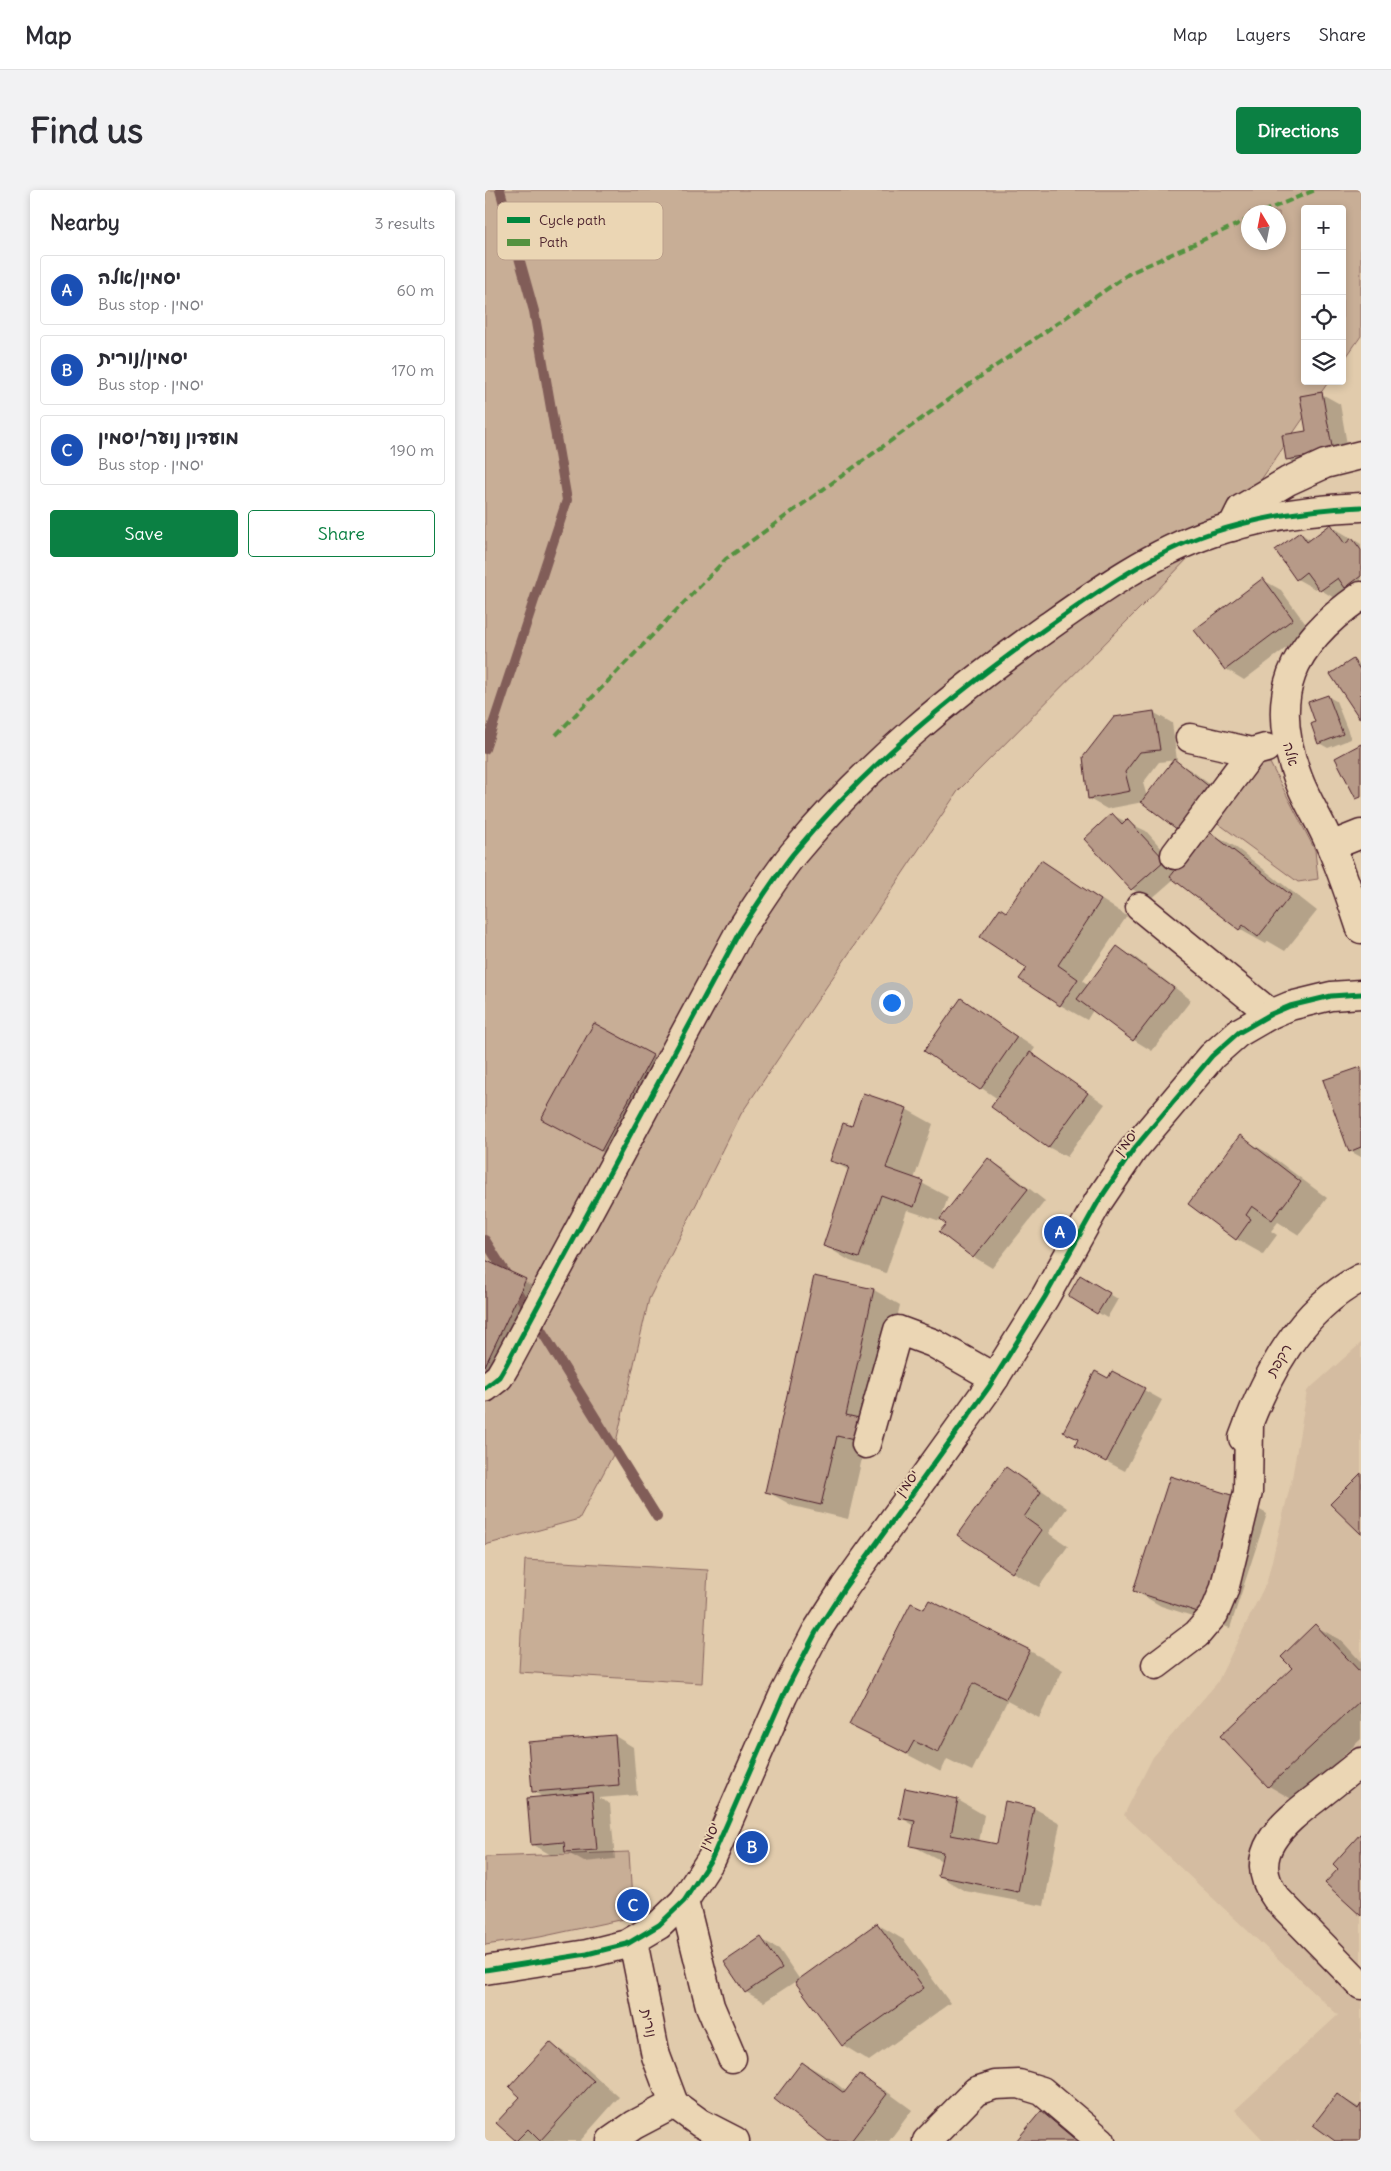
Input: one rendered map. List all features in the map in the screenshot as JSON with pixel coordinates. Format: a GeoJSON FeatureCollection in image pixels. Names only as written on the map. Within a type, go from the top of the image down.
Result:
{"type":"FeatureCollection","features":[{"type":"Feature","properties":{"kind":"street"},"geometry":{"type":"LineString","coordinates":[[1232,527],[1241,509],[1288,481],[1325,464],[1361,455]]}},
{"type":"Feature","properties":{"kind":"street"},"geometry":{"type":"LineString","coordinates":[[485,1388],[499,1377],[506,1366],[740,931],[787,862],[825,817],[900,744],[948,703],[1028,642],[1146,562],[1190,541],[1232,527],[1302,512],[1361,507]]}},
{"type":"Feature","properties":{"kind":"street","name":"אלה"},"geometry":{"type":"LineString","coordinates":[[1361,596],[1338,612],[1321,628],[1299,655],[1289,679],[1285,703],[1287,742],[1298,779],[1331,846],[1361,929]]}},
{"type":"Feature","properties":{"kind":"street"},"geometry":{"type":"LineString","coordinates":[[1190,738],[1252,752],[1287,742]]}},
{"type":"Feature","properties":{"kind":"street"},"geometry":{"type":"LineString","coordinates":[[1175,855],[1252,752]]}},
{"type":"Feature","properties":{"kind":"street"},"geometry":{"type":"LineString","coordinates":[[1331,846],[1361,834]]}},
{"type":"Feature","properties":{"kind":"street"},"geometry":{"type":"LineString","coordinates":[[1140,907],[1271,1014]]}},
{"type":"Feature","properties":{"kind":"street","name":"יסמין"},"geometry":{"type":"LineString","coordinates":[[485,1970],[594,1953],[633,1940],[659,1925],[684,1901],[712,1858],[783,1696],[816,1632],[845,1587],[964,1424],[995,1378],[1045,1297],[1098,1202],[1133,1150],[1224,1044],[1238,1033],[1271,1014],[1310,1000],[1361,994]]}},
{"type":"Feature","properties":{"kind":"street","name":"רקפת"},"geometry":{"type":"LineString","coordinates":[[1232,1468],[1249,1422],[1277,1362],[1297,1333],[1343,1287],[1361,1278]]}},
{"type":"Feature","properties":{"kind":"street"},"geometry":{"type":"LineString","coordinates":[[867,1444],[898,1330],[933,1343],[995,1378]]}},
{"type":"Feature","properties":{"kind":"street"},"geometry":{"type":"LineString","coordinates":[[1156,1665],[1197,1634],[1214,1614],[1224,1590],[1248,1492],[1249,1422]]}},
{"type":"Feature","properties":{"kind":"street"},"geometry":{"type":"LineString","coordinates":[[1361,1762],[1288,1820],[1274,1836],[1264,1864],[1267,1881],[1276,1898],[1361,1985]]}},
{"type":"Feature","properties":{"kind":"street"},"geometry":{"type":"LineString","coordinates":[[684,1901],[710,2006],[732,2058]]}},
{"type":"Feature","properties":{"kind":"street","name":"נורית"},"geometry":{"type":"LineString","coordinates":[[633,1940],[656,2056],[674,2104]]}},
{"type":"Feature","properties":{"kind":"street"},"geometry":{"type":"LineString","coordinates":[[927,2141],[976,2091],[995,2085],[1019,2084],[1042,2092],[1101,2141]]}},
{"type":"Feature","properties":{"kind":"street"},"geometry":{"type":"LineString","coordinates":[[611,2141],[633,2125],[674,2104],[700,2123],[735,2141]]}},
{"type":"Feature","properties":{"kind":"shaded area"},"geometry":{"type":"Polygon","coordinates":[[[485,190],[1361,190],[1361,336],[1346,357],[1346,205],[1301,205],[1301,385],[1326,385],[1256,487],[1147,601],[958,791],[741,1114],[649,1299],[613,1455],[579,1519],[485,1545],[485,190]]]}},
{"type":"Feature","properties":{"kind":"shaded area"},"geometry":{"type":"Polygon","coordinates":[[[1256,762],[1270,763],[1315,850],[1318,879],[1298,882],[1215,821],[1256,762]]]}},
{"type":"Feature","properties":{"kind":"shaded area"},"geometry":{"type":"Polygon","coordinates":[[[1361,1343],[1361,2141],[1264,2141],[1235,2110],[1338,2015],[1124,1815],[1153,1757],[1217,1683],[1267,1581],[1292,1478],[1307,1391],[1361,1343]]]}},
{"type":"Feature","properties":{"kind":"shaded area"},"geometry":{"type":"Polygon","coordinates":[[[525,1560],[708,1570],[702,1683],[519,1672],[525,1560]]]}},
{"type":"Feature","properties":{"kind":"shaded area"},"geometry":{"type":"Polygon","coordinates":[[[629,1852],[633,1917],[540,1937],[485,1945],[485,1857],[629,1852]]]}},
{"type":"Feature","properties":{"kind":"building"},"geometry":{"type":"Polygon","coordinates":[[[1322,392],[1333,452],[1286,460],[1282,435],[1306,431],[1300,396],[1322,392]]]}},
{"type":"Feature","properties":{"kind":"building"},"geometry":{"type":"Polygon","coordinates":[[[1331,524],[1345,544],[1352,538],[1361,550],[1361,576],[1345,588],[1338,578],[1320,591],[1306,572],[1296,580],[1275,550],[1300,532],[1307,542],[1331,524]]]}},
{"type":"Feature","properties":{"kind":"building"},"geometry":{"type":"Polygon","coordinates":[[[1263,578],[1293,619],[1225,670],[1194,630],[1263,578]]]}},
{"type":"Feature","properties":{"kind":"building"},"geometry":{"type":"Polygon","coordinates":[[[1353,659],[1361,671],[1360,719],[1330,674],[1353,659]]]}},
{"type":"Feature","properties":{"kind":"building"},"geometry":{"type":"Polygon","coordinates":[[[1328,695],[1343,734],[1318,744],[1311,724],[1315,722],[1308,702],[1328,695]]]}},
{"type":"Feature","properties":{"kind":"building"},"geometry":{"type":"Polygon","coordinates":[[[1154,711],[1160,750],[1140,752],[1125,772],[1130,791],[1088,799],[1083,757],[1114,717],[1154,711]]]}},
{"type":"Feature","properties":{"kind":"building"},"geometry":{"type":"Polygon","coordinates":[[[1361,744],[1361,797],[1356,799],[1335,758],[1361,744]]]}},
{"type":"Feature","properties":{"kind":"building"},"geometry":{"type":"Polygon","coordinates":[[[1174,759],[1211,788],[1178,830],[1141,802],[1174,759]]]}},
{"type":"Feature","properties":{"kind":"building"},"geometry":{"type":"Polygon","coordinates":[[[1112,813],[1122,824],[1127,819],[1165,860],[1131,890],[1084,839],[1112,813]]]}},
{"type":"Feature","properties":{"kind":"building"},"geometry":{"type":"Polygon","coordinates":[[[1207,830],[1291,895],[1258,937],[1243,925],[1239,930],[1170,877],[1207,830]]]}},
{"type":"Feature","properties":{"kind":"building"},"geometry":{"type":"Polygon","coordinates":[[[1041,860],[1101,900],[1058,965],[1078,979],[1060,1006],[1019,979],[1027,968],[980,937],[1000,908],[1006,912],[1041,860]]]}},
{"type":"Feature","properties":{"kind":"building"},"geometry":{"type":"Polygon","coordinates":[[[1117,946],[1174,988],[1133,1041],[1077,999],[1117,946]]]}},
{"type":"Feature","properties":{"kind":"building"},"geometry":{"type":"Polygon","coordinates":[[[961,998],[1017,1037],[980,1090],[924,1051],[961,998]]]}},
{"type":"Feature","properties":{"kind":"building"},"geometry":{"type":"Polygon","coordinates":[[[594,1023],[653,1055],[601,1151],[541,1119],[594,1023]]]}},
{"type":"Feature","properties":{"kind":"building"},"geometry":{"type":"Polygon","coordinates":[[[1030,1052],[1088,1093],[1048,1148],[991,1107],[1030,1052]]]}},
{"type":"Feature","properties":{"kind":"building"},"geometry":{"type":"Polygon","coordinates":[[[1361,1067],[1361,1147],[1349,1152],[1323,1080],[1361,1067]]]}},
{"type":"Feature","properties":{"kind":"building"},"geometry":{"type":"Polygon","coordinates":[[[863,1093],[907,1108],[886,1168],[923,1181],[914,1207],[881,1195],[859,1258],[823,1246],[849,1167],[830,1161],[843,1123],[852,1126],[863,1093]]]}},
{"type":"Feature","properties":{"kind":"building"},"geometry":{"type":"Polygon","coordinates":[[[1240,1135],[1301,1182],[1272,1220],[1252,1206],[1246,1215],[1251,1219],[1236,1240],[1188,1204],[1240,1135]]]}},
{"type":"Feature","properties":{"kind":"building"},"geometry":{"type":"Polygon","coordinates":[[[988,1158],[1028,1189],[973,1258],[939,1232],[946,1224],[940,1219],[988,1158]]]}},
{"type":"Feature","properties":{"kind":"building"},"geometry":{"type":"Polygon","coordinates":[[[485,1260],[526,1279],[485,1366],[485,1260]]]}},
{"type":"Feature","properties":{"kind":"building"},"geometry":{"type":"Polygon","coordinates":[[[1080,1275],[1110,1293],[1097,1314],[1068,1296],[1080,1275]]]}},
{"type":"Feature","properties":{"kind":"building"},"geometry":{"type":"Polygon","coordinates":[[[814,1276],[874,1289],[846,1415],[859,1418],[854,1440],[837,1436],[821,1505],[765,1492],[814,1276]]]}},
{"type":"Feature","properties":{"kind":"building"},"geometry":{"type":"Polygon","coordinates":[[[1095,1371],[1108,1378],[1112,1371],[1145,1388],[1106,1462],[1075,1446],[1078,1439],[1063,1432],[1095,1371]]]}},
{"type":"Feature","properties":{"kind":"building"},"geometry":{"type":"Polygon","coordinates":[[[1006,1467],[1041,1492],[1024,1517],[1042,1530],[1012,1573],[957,1535],[1006,1467]]]}},
{"type":"Feature","properties":{"kind":"building"},"geometry":{"type":"Polygon","coordinates":[[[1361,1473],[1361,1534],[1330,1504],[1361,1473]]]}},
{"type":"Feature","properties":{"kind":"building"},"geometry":{"type":"Polygon","coordinates":[[[1170,1476],[1241,1498],[1204,1614],[1133,1591],[1170,1476]]]}},
{"type":"Feature","properties":{"kind":"building"},"geometry":{"type":"Polygon","coordinates":[[[929,1600],[1030,1650],[1006,1699],[973,1683],[938,1753],[914,1741],[907,1754],[849,1725],[911,1603],[924,1609],[929,1600]]]}},
{"type":"Feature","properties":{"kind":"building"},"geometry":{"type":"Polygon","coordinates":[[[1315,1624],[1361,1673],[1361,1700],[1268,1787],[1220,1736],[1292,1668],[1281,1657],[1315,1624]]]}},
{"type":"Feature","properties":{"kind":"building"},"geometry":{"type":"Polygon","coordinates":[[[615,1735],[619,1785],[532,1792],[528,1742],[615,1735]]]}},
{"type":"Feature","properties":{"kind":"building"},"geometry":{"type":"Polygon","coordinates":[[[905,1788],[958,1799],[951,1835],[997,1844],[1005,1801],[1034,1807],[1018,1892],[938,1876],[943,1852],[910,1846],[915,1821],[899,1818],[905,1788]]]}},
{"type":"Feature","properties":{"kind":"building"},"geometry":{"type":"Polygon","coordinates":[[[592,1792],[597,1850],[565,1852],[564,1842],[531,1845],[527,1798],[592,1792]]]}},
{"type":"Feature","properties":{"kind":"building"},"geometry":{"type":"Polygon","coordinates":[[[1361,1833],[1361,1916],[1325,1883],[1338,1869],[1333,1864],[1361,1833]]]}},
{"type":"Feature","properties":{"kind":"building"},"geometry":{"type":"Polygon","coordinates":[[[877,1923],[924,1988],[842,2046],[795,1982],[877,1923]]]}},
{"type":"Feature","properties":{"kind":"building"},"geometry":{"type":"Polygon","coordinates":[[[761,1937],[782,1968],[745,1993],[724,1962],[761,1937]]]}},
{"type":"Feature","properties":{"kind":"building"},"geometry":{"type":"Polygon","coordinates":[[[550,2042],[594,2081],[540,2141],[528,2129],[516,2141],[496,2123],[520,2097],[509,2087],[550,2042]]]}},
{"type":"Feature","properties":{"kind":"building"},"geometry":{"type":"Polygon","coordinates":[[[802,2062],[844,2093],[859,2074],[887,2094],[851,2141],[828,2141],[774,2099],[802,2062]]]}},
{"type":"Feature","properties":{"kind":"building"},"geometry":{"type":"Polygon","coordinates":[[[1337,2094],[1358,2109],[1361,2104],[1361,2141],[1335,2141],[1313,2125],[1337,2094]]]}},
{"type":"Feature","properties":{"kind":"building"},"geometry":{"type":"Polygon","coordinates":[[[1041,2111],[1077,2141],[1016,2141],[1041,2111]]]}},
{"type":"Feature","properties":{"kind":"waterway"},"geometry":{"type":"LineString","coordinates":[[500,190],[503,202]]}},
{"type":"Feature","properties":{"kind":"waterway"},"geometry":{"type":"LineString","coordinates":[[485,749],[567,500],[534,311],[520,260]]}},
{"type":"Feature","properties":{"kind":"waterway"},"geometry":{"type":"LineString","coordinates":[[485,1240],[657,1517]]}},
{"type":"Feature","properties":{"kind":"marked path"},"geometry":{"type":"LineString","coordinates":[[1279,205],[1315,190]]}},
{"type":"Feature","properties":{"kind":"marked path"},"geometry":{"type":"LineString","coordinates":[[556,735],[726,559],[984,374],[1130,273],[1241,223]]}},
{"type":"Feature","properties":{"kind":"cycle path"},"geometry":{"type":"LineString","coordinates":[[485,1388],[499,1377],[506,1365],[740,931],[793,854],[851,790],[913,731],[980,677],[1088,599],[1147,562],[1189,541],[1248,522],[1304,512],[1361,507]]}},
{"type":"Feature","properties":{"kind":"cycle path"},"geometry":{"type":"LineString","coordinates":[[485,1970],[587,1954],[627,1944],[659,1925],[684,1901],[712,1858],[783,1696],[816,1632],[845,1587],[989,1387],[1045,1297],[1098,1202],[1133,1150],[1212,1056],[1238,1033],[1271,1014],[1290,1006],[1331,996],[1361,994]]}},
{"type":"Feature","properties":{"kind":"place","name":"יסמין/אלה"},"geometry":{"type":"Point","coordinates":[1060,1232]}},
{"type":"Feature","properties":{"kind":"place","name":"יסמין/נורית"},"geometry":{"type":"Point","coordinates":[752,1847]}},
{"type":"Feature","properties":{"kind":"place","name":"מועדון נוער/יסמין"},"geometry":{"type":"Point","coordinates":[633,1905]}}]}
